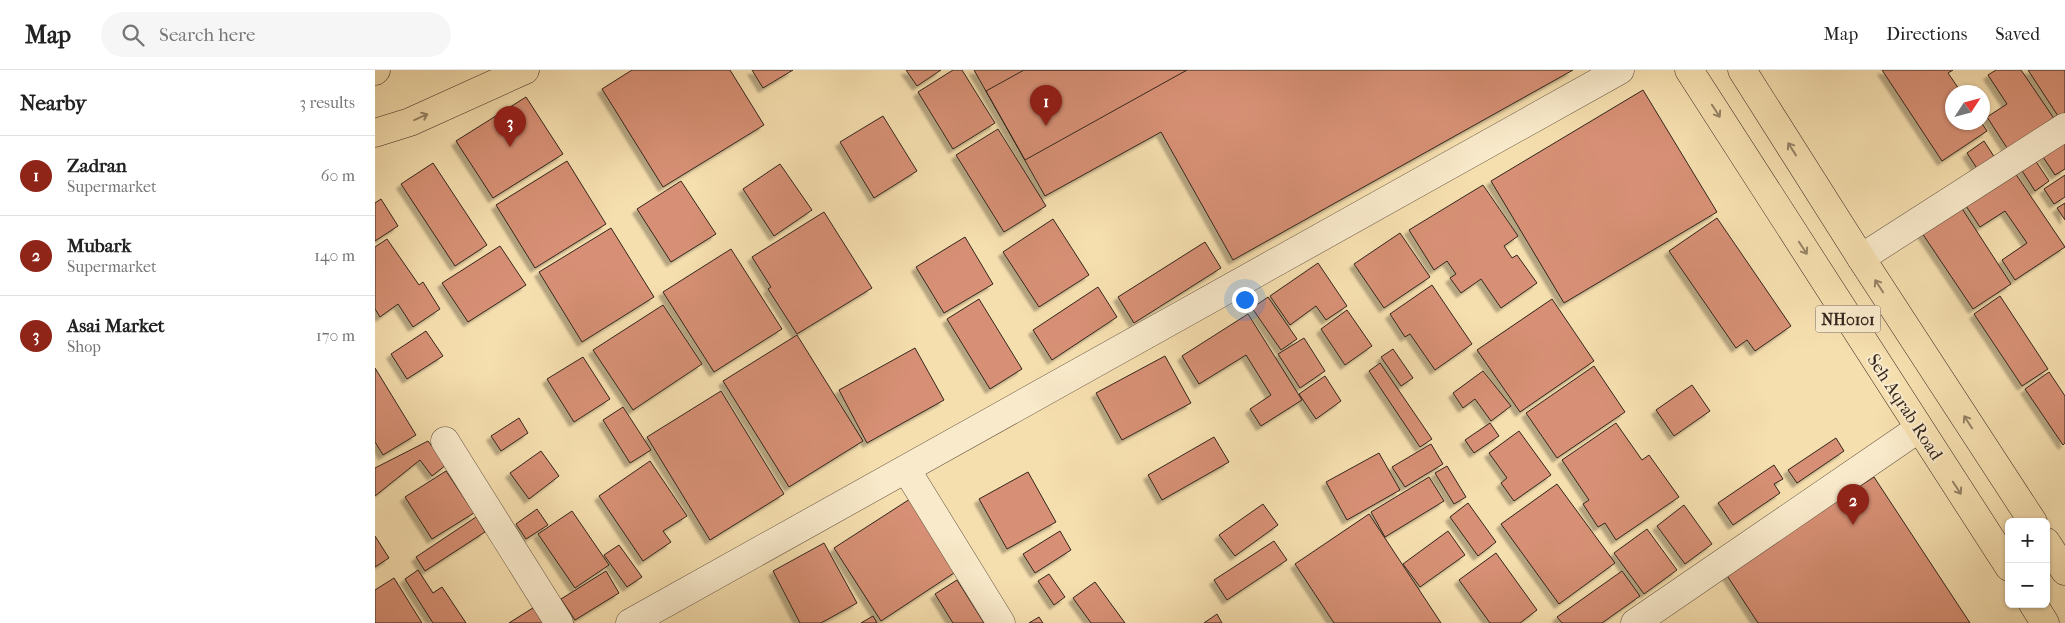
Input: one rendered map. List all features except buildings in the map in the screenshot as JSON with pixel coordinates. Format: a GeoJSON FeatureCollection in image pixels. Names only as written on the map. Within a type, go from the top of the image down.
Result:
{"type":"FeatureCollection","features":[{"type":"Feature","properties":{"kind":"highway"},"geometry":{"type":"LineString","coordinates":[[375,133],[411,122],[525,70]]}},
{"type":"Feature","properties":{"kind":"highway","name":"Seh Aqrab Road"},"geometry":{"type":"LineString","coordinates":[[1689,70],[1918,429],[2006,563]]}},
{"type":"Feature","properties":{"kind":"highway","name":"NH0101"},"geometry":{"type":"LineString","coordinates":[[1742,70],[1861,258],[2030,518]]}},
{"type":"Feature","properties":{"kind":"highway"},"geometry":{"type":"LineString","coordinates":[[2050,548],[2065,571]]}},
{"type":"Feature","properties":{"kind":"highway"},"geometry":{"type":"LineString","coordinates":[[2036,608],[2045,623]]}},
{"type":"Feature","properties":{"kind":"street"},"geometry":{"type":"LineString","coordinates":[[630,623],[1620,70]]}},
{"type":"Feature","properties":{"kind":"street"},"geometry":{"type":"LineString","coordinates":[[1861,258],[2065,126]]}},
{"type":"Feature","properties":{"kind":"street"},"geometry":{"type":"LineString","coordinates":[[1635,623],[1918,429]]}},
{"type":"Feature","properties":{"kind":"street"},"geometry":{"type":"LineString","coordinates":[[445,441],[559,623]]}},
{"type":"Feature","properties":{"kind":"street"},"geometry":{"type":"LineString","coordinates":[[906,470],[1001,623]]}},
{"type":"Feature","properties":{"kind":"place","name":"Zadran"},"geometry":{"type":"Point","coordinates":[1046,126]}},
{"type":"Feature","properties":{"kind":"place","name":"Asai Market"},"geometry":{"type":"Point","coordinates":[510,147]}},
{"type":"Feature","properties":{"kind":"place","name":"Mubark"},"geometry":{"type":"Point","coordinates":[1853,525]}}]}
